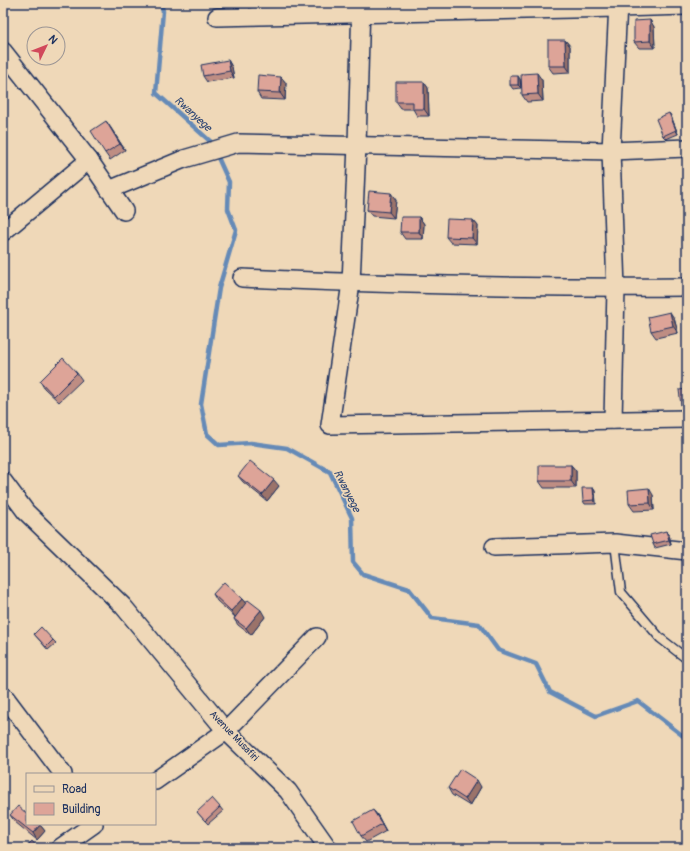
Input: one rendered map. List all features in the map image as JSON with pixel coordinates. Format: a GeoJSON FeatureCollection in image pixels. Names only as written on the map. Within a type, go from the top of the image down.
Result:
{"type":"FeatureCollection","features":[{"type":"Feature","properties":{"kind":"street"},"geometry":{"type":"LineString","coordinates":[[613,420],[616,288],[611,151],[618,6]]}},
{"type":"Feature","properties":{"kind":"street"},"geometry":{"type":"LineString","coordinates":[[217,17],[361,9],[687,6]]}},
{"type":"Feature","properties":{"kind":"street"},"geometry":{"type":"LineString","coordinates":[[361,9],[357,146],[350,283],[330,426],[687,419]]}},
{"type":"Feature","properties":{"kind":"street"},"geometry":{"type":"LineString","coordinates":[[3,51],[89,160],[124,211]]}},
{"type":"Feature","properties":{"kind":"street"},"geometry":{"type":"LineString","coordinates":[[110,190],[184,159],[238,143],[611,151],[687,148]]}},
{"type":"Feature","properties":{"kind":"street"},"geometry":{"type":"LineString","coordinates":[[3,232],[89,160]]}},
{"type":"Feature","properties":{"kind":"street"},"geometry":{"type":"LineString","coordinates":[[242,278],[350,283],[616,288],[687,287]]}},
{"type":"Feature","properties":{"kind":"street","name":"Avenue Musafiri"},"geometry":{"type":"LineString","coordinates":[[3,481],[26,512],[123,606],[226,731],[288,790],[328,848]]}},
{"type":"Feature","properties":{"kind":"street"},"geometry":{"type":"LineString","coordinates":[[494,547],[614,543],[687,551]]}},
{"type":"Feature","properties":{"kind":"street"},"geometry":{"type":"LineString","coordinates":[[156,780],[226,731],[317,637]]}},
{"type":"Feature","properties":{"kind":"street"},"geometry":{"type":"LineString","coordinates":[[4,698],[62,773]]}},
{"type":"Feature","properties":{"kind":"street"},"geometry":{"type":"LineString","coordinates":[[60,848],[93,825]]}},
{"type":"Feature","properties":{"kind":"lane"},"geometry":{"type":"LineString","coordinates":[[614,543],[621,592],[660,638],[687,659]]}},
{"type":"Feature","properties":{"kind":"building"},"geometry":{"type":"Polygon","coordinates":[[[650,20],[650,41],[634,42],[634,21],[650,20]]]}},
{"type":"Feature","properties":{"kind":"building"},"geometry":{"type":"Polygon","coordinates":[[[548,40],[565,40],[566,66],[548,66],[548,40]]]}},
{"type":"Feature","properties":{"kind":"building"},"geometry":{"type":"Polygon","coordinates":[[[228,60],[230,71],[203,76],[201,65],[228,60]]]}},
{"type":"Feature","properties":{"kind":"building"},"geometry":{"type":"Polygon","coordinates":[[[537,73],[538,94],[522,95],[521,74],[537,73]]]}},
{"type":"Feature","properties":{"kind":"building"},"geometry":{"type":"Polygon","coordinates":[[[258,75],[281,77],[280,93],[257,92],[258,75]]]}},
{"type":"Feature","properties":{"kind":"building"},"geometry":{"type":"Polygon","coordinates":[[[510,76],[518,76],[518,85],[510,85],[510,76]]]}},
{"type":"Feature","properties":{"kind":"building"},"geometry":{"type":"Polygon","coordinates":[[[396,82],[424,82],[424,109],[413,109],[413,102],[396,102],[396,82]]]}},
{"type":"Feature","properties":{"kind":"building"},"geometry":{"type":"Polygon","coordinates":[[[669,113],[676,130],[663,136],[656,119],[669,113]]]}},
{"type":"Feature","properties":{"kind":"building"},"geometry":{"type":"Polygon","coordinates":[[[106,121],[120,144],[105,153],[91,131],[106,121]]]}},
{"type":"Feature","properties":{"kind":"building"},"geometry":{"type":"Polygon","coordinates":[[[369,191],[391,193],[389,212],[367,210],[369,191]]]}},
{"type":"Feature","properties":{"kind":"building"},"geometry":{"type":"Polygon","coordinates":[[[401,217],[419,217],[419,232],[400,232],[401,217]]]}},
{"type":"Feature","properties":{"kind":"building"},"geometry":{"type":"Polygon","coordinates":[[[447,219],[473,220],[472,238],[446,237],[447,219]]]}},
{"type":"Feature","properties":{"kind":"building"},"geometry":{"type":"Polygon","coordinates":[[[670,312],[673,326],[651,331],[648,317],[670,312]]]}},
{"type":"Feature","properties":{"kind":"building"},"geometry":{"type":"Polygon","coordinates":[[[63,358],[77,373],[54,396],[40,381],[63,358]]]}},
{"type":"Feature","properties":{"kind":"building"},"geometry":{"type":"Polygon","coordinates":[[[687,389],[687,404],[681,405],[679,390],[687,389]]]}},
{"type":"Feature","properties":{"kind":"building"},"geometry":{"type":"Polygon","coordinates":[[[250,461],[274,480],[262,495],[238,476],[250,461]]]}},
{"type":"Feature","properties":{"kind":"building"},"geometry":{"type":"Polygon","coordinates":[[[539,465],[571,465],[571,481],[539,481],[539,465]]]}},
{"type":"Feature","properties":{"kind":"building"},"geometry":{"type":"Polygon","coordinates":[[[582,488],[593,488],[594,500],[583,501],[582,488]]]}},
{"type":"Feature","properties":{"kind":"building"},"geometry":{"type":"Polygon","coordinates":[[[649,488],[650,503],[629,504],[628,490],[649,488]]]}},
{"type":"Feature","properties":{"kind":"building"},"geometry":{"type":"Polygon","coordinates":[[[666,531],[669,540],[653,544],[650,535],[666,531]]]}},
{"type":"Feature","properties":{"kind":"building"},"geometry":{"type":"Polygon","coordinates":[[[224,582],[242,599],[231,611],[213,594],[224,582]]]}},
{"type":"Feature","properties":{"kind":"building"},"geometry":{"type":"Polygon","coordinates":[[[248,600],[261,610],[246,628],[234,619],[248,600]]]}},
{"type":"Feature","properties":{"kind":"building"},"geometry":{"type":"Polygon","coordinates":[[[41,627],[53,640],[46,647],[34,634],[41,627]]]}},
{"type":"Feature","properties":{"kind":"building"},"geometry":{"type":"Polygon","coordinates":[[[460,769],[477,780],[465,799],[448,788],[460,769]]]}},
{"type":"Feature","properties":{"kind":"building"},"geometry":{"type":"Polygon","coordinates":[[[212,798],[220,807],[205,821],[197,812],[212,798]]]}},
{"type":"Feature","properties":{"kind":"building"},"geometry":{"type":"Polygon","coordinates":[[[18,806],[26,813],[26,825],[40,825],[33,833],[10,815],[18,806]]]}},
{"type":"Feature","properties":{"kind":"building"},"geometry":{"type":"Polygon","coordinates":[[[373,810],[382,824],[361,836],[353,821],[373,810]]]}},
{"type":"Feature","properties":{"kind":"building"},"geometry":{"type":"Polygon","coordinates":[[[32,841],[38,848],[26,847],[32,841]]]}},
{"type":"Feature","properties":{"kind":"building"},"geometry":{"type":"Polygon","coordinates":[[[279,845],[282,848],[274,848],[279,845]]]}},
{"type":"Feature","properties":{"kind":"waterway","name":"Rwanyege"},"geometry":{"type":"LineString","coordinates":[[161,3],[163,11],[156,93],[211,142],[229,182],[228,209],[236,230],[219,288],[201,404],[207,434],[219,445],[251,443],[287,448],[330,472],[352,518],[353,562],[363,574],[409,589],[432,618],[479,624],[498,650],[536,664],[550,692],[596,716],[638,701],[687,739]]}}]}
